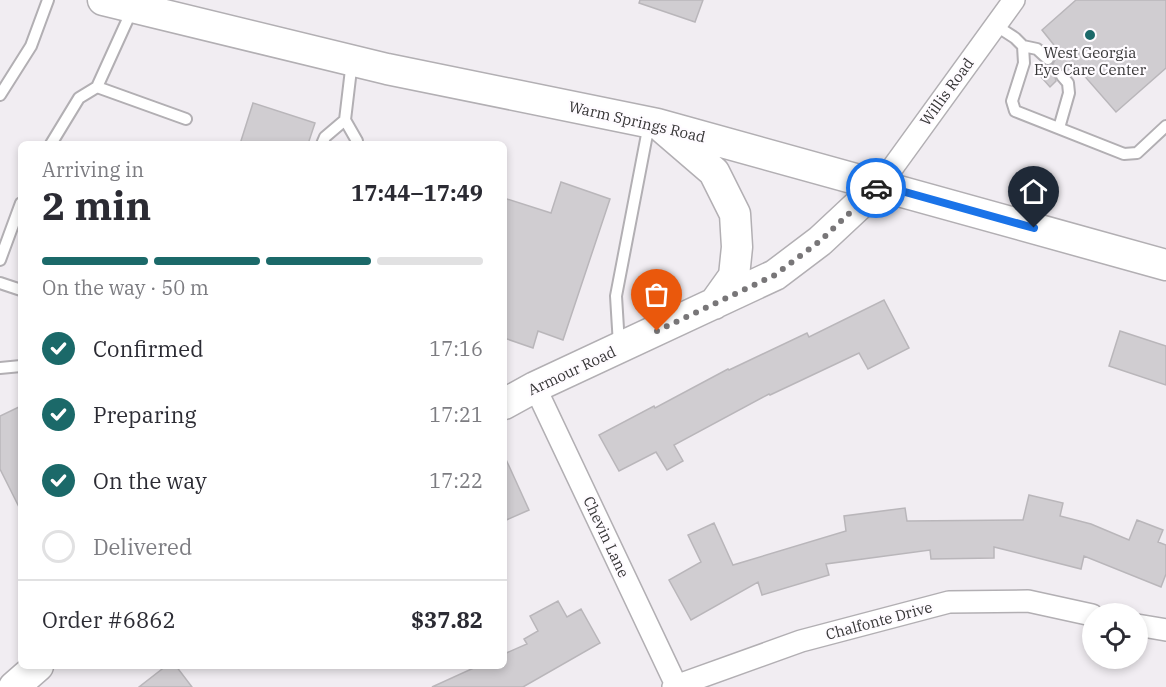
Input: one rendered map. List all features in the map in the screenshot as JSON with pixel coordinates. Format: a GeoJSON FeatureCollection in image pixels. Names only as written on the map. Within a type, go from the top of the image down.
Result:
{"type":"FeatureCollection","features":[{"type":"Feature","properties":{"kind":"main road","name":"Warm Springs Road"},"geometry":{"type":"LineString","coordinates":[[103,0],[137,3],[387,69],[653,123],[1166,265]]}},
{"type":"Feature","properties":{"kind":"main road"},"geometry":{"type":"LineString","coordinates":[[653,123],[714,172],[735,214],[737,247],[734,276],[713,304]]}},
{"type":"Feature","properties":{"kind":"main road","name":"Armour Road"},"geometry":{"type":"LineString","coordinates":[[507,402],[775,275],[820,241],[880,185]]}},
{"type":"Feature","properties":{"kind":"main road"},"geometry":{"type":"LineString","coordinates":[[14,687],[35,669]]}},
{"type":"Feature","properties":{"kind":"street","name":"Willis Road"},"geometry":{"type":"LineString","coordinates":[[880,185],[1014,0]]}},
{"type":"Feature","properties":{"kind":"street","name":"Chevin Lane"},"geometry":{"type":"LineString","coordinates":[[536,387],[675,686]]}},
{"type":"Feature","properties":{"kind":"street","name":"Chalfonte Drive"},"geometry":{"type":"LineString","coordinates":[[675,686],[801,641],[948,602],[1029,601],[1082,613]]}},
{"type":"Feature","properties":{"kind":"street"},"geometry":{"type":"LineString","coordinates":[[1148,627],[1166,630]]}},
{"type":"Feature","properties":{"kind":"lane"},"geometry":{"type":"LineString","coordinates":[[0,95],[31,46],[48,0]]}},
{"type":"Feature","properties":{"kind":"lane"},"geometry":{"type":"LineString","coordinates":[[53,141],[79,98],[97,87],[137,3]]}},
{"type":"Feature","properties":{"kind":"lane"},"geometry":{"type":"LineString","coordinates":[[995,25],[1023,46],[1037,49],[1048,59]]}},
{"type":"Feature","properties":{"kind":"lane"},"geometry":{"type":"LineString","coordinates":[[1023,46],[1024,63],[1012,101],[1015,111],[1124,154],[1137,153],[1166,126]]}},
{"type":"Feature","properties":{"kind":"lane"},"geometry":{"type":"LineString","coordinates":[[352,60],[345,120],[357,141]]}},
{"type":"Feature","properties":{"kind":"lane"},"geometry":{"type":"LineString","coordinates":[[1059,128],[1069,93],[1068,83],[1062,75]]}},
{"type":"Feature","properties":{"kind":"lane"},"geometry":{"type":"LineString","coordinates":[[97,87],[186,119]]}},
{"type":"Feature","properties":{"kind":"lane"},"geometry":{"type":"LineString","coordinates":[[323,141],[345,120]]}},
{"type":"Feature","properties":{"kind":"lane"},"geometry":{"type":"LineString","coordinates":[[619,348],[616,296],[653,123]]}},
{"type":"Feature","properties":{"kind":"lane"},"geometry":{"type":"LineString","coordinates":[[0,261],[18,211]]}},
{"type":"Feature","properties":{"kind":"lane"},"geometry":{"type":"LineString","coordinates":[[0,283],[18,289]]}},
{"type":"Feature","properties":{"kind":"lane"},"geometry":{"type":"LineString","coordinates":[[0,368],[18,366]]}},
{"type":"Feature","properties":{"kind":"building"},"geometry":{"type":"Polygon","coordinates":[[[640,0],[703,0],[695,22],[639,3],[640,0]]]}},
{"type":"Feature","properties":{"kind":"building"},"geometry":{"type":"Polygon","coordinates":[[[1076,0],[1166,0],[1166,68],[1116,112],[1074,64],[1067,71],[1061,69],[1057,71],[1056,81],[1050,87],[1035,70],[1042,64],[1047,66],[1053,64],[1055,60],[1053,54],[1058,50],[1042,30],[1076,0]]]}},
{"type":"Feature","properties":{"kind":"building"},"geometry":{"type":"Polygon","coordinates":[[[253,103],[315,123],[309,141],[241,141],[253,103]]]}},
{"type":"Feature","properties":{"kind":"building"},"geometry":{"type":"Polygon","coordinates":[[[561,182],[610,199],[563,340],[538,331],[533,348],[507,339],[507,199],[551,213],[561,182]]]}},
{"type":"Feature","properties":{"kind":"building"},"geometry":{"type":"Polygon","coordinates":[[[884,300],[909,348],[868,369],[859,353],[769,394],[674,445],[683,461],[667,470],[656,452],[619,471],[599,435],[728,369],[807,333],[809,337],[884,300]]]}},
{"type":"Feature","properties":{"kind":"building"},"geometry":{"type":"Polygon","coordinates":[[[1120,331],[1166,346],[1166,385],[1109,366],[1120,331]]]}},
{"type":"Feature","properties":{"kind":"building"},"geometry":{"type":"Polygon","coordinates":[[[18,407],[18,505],[0,469],[0,416],[18,407]]]}},
{"type":"Feature","properties":{"kind":"building"},"geometry":{"type":"Polygon","coordinates":[[[507,462],[529,510],[507,520],[507,462]]]}},
{"type":"Feature","properties":{"kind":"building"},"geometry":{"type":"Polygon","coordinates":[[[1029,495],[1063,503],[1060,516],[1091,524],[1129,540],[1137,520],[1163,530],[1158,542],[1166,545],[1166,574],[1161,587],[1084,556],[1081,569],[994,547],[994,558],[931,559],[930,550],[826,564],[829,575],[762,595],[758,582],[691,620],[669,580],[701,562],[688,535],[714,523],[733,565],[846,531],[844,516],[905,508],[907,521],[1023,520],[1029,495]]]}},
{"type":"Feature","properties":{"kind":"building"},"geometry":{"type":"Polygon","coordinates":[[[558,601],[567,617],[581,609],[600,643],[523,687],[432,687],[471,669],[507,669],[507,653],[527,644],[524,639],[538,631],[530,616],[558,601]]]}},
{"type":"Feature","properties":{"kind":"building"},"geometry":{"type":"Polygon","coordinates":[[[162,669],[178,669],[192,687],[139,687],[162,669]]]}},
{"type":"Feature","properties":{"kind":"way so far"},"geometry":{"type":"LineString","coordinates":[[657,331],[775,275],[820,241],[876,188]]}},
{"type":"Feature","properties":{"kind":"place","name":"West Georgia Eye Care Center"},"geometry":{"type":"Point","coordinates":[1090,35]}},
{"type":"Feature","properties":{"kind":"route"},"geometry":{"type":"LineString","coordinates":[[876,188],[880,185],[1034,228]]}}]}
